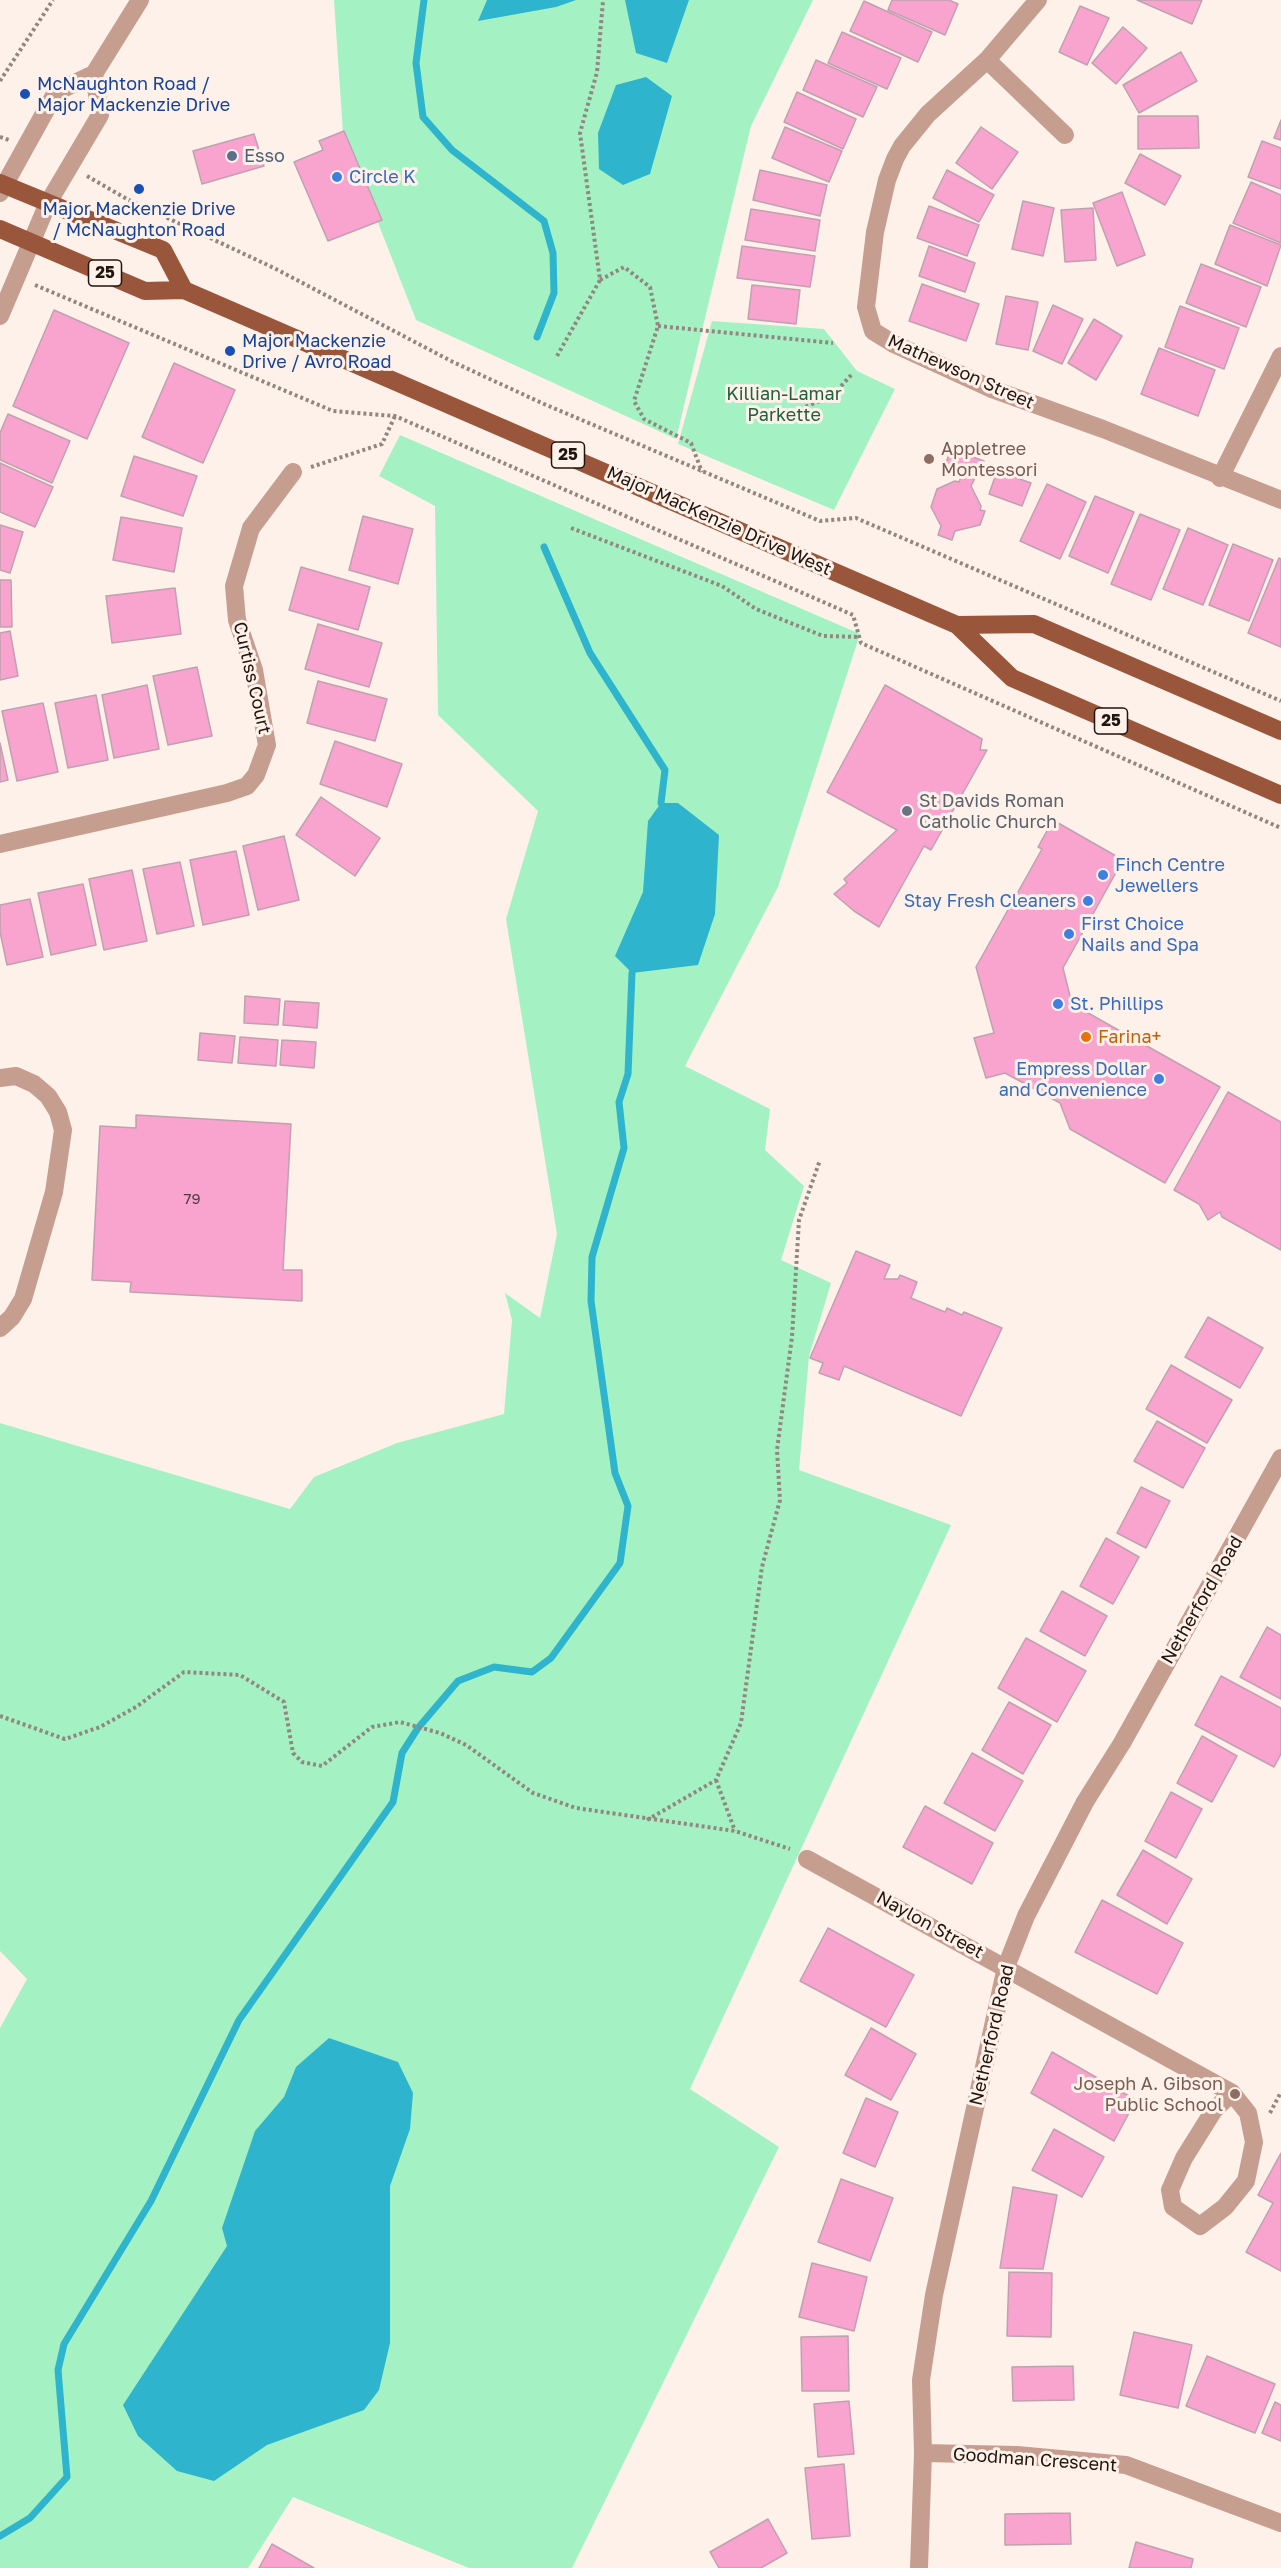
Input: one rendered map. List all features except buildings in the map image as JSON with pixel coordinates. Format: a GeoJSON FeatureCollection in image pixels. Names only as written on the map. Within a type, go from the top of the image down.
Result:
{"type":"FeatureCollection","features":[{"type":"Feature","properties":{"kind":"main road","name":"25"},"geometry":{"type":"LineString","coordinates":[[2,187],[48,203],[163,250],[184,290]]}},
{"type":"Feature","properties":{"kind":"main road","name":"Major MacKenzie Drive West"},"geometry":{"type":"LineString","coordinates":[[0,229],[145,291],[184,290],[957,625],[1012,678],[1281,795]]}},
{"type":"Feature","properties":{"kind":"main road","name":"Major MacKenzie Drive West"},"geometry":{"type":"LineString","coordinates":[[957,625],[1034,624],[1281,731]]}},
{"type":"Feature","properties":{"kind":"street"},"geometry":{"type":"LineString","coordinates":[[2,187],[56,92],[94,74],[140,0]]}},
{"type":"Feature","properties":{"kind":"street","name":"Mathewson Street"},"geometry":{"type":"LineString","coordinates":[[1038,0],[987,60],[928,114],[902,146],[895,159],[887,180],[875,232],[866,307],[873,331],[992,389],[1103,429],[1220,478],[1281,500]]}},
{"type":"Feature","properties":{"kind":"street"},"geometry":{"type":"LineString","coordinates":[[987,60],[1065,135]]}},
{"type":"Feature","properties":{"kind":"street"},"geometry":{"type":"LineString","coordinates":[[0,316],[48,203],[100,115],[94,74]]}},
{"type":"Feature","properties":{"kind":"street"},"geometry":{"type":"LineString","coordinates":[[1220,478],[1281,356]]}},
{"type":"Feature","properties":{"kind":"street","name":"Curtiss Court"},"geometry":{"type":"LineString","coordinates":[[0,844],[227,793],[247,786],[256,776],[267,745],[254,670],[237,620],[234,586],[251,528],[293,472]]}},
{"type":"Feature","properties":{"kind":"street"},"geometry":{"type":"LineString","coordinates":[[0,1078],[16,1076],[34,1084],[48,1096],[58,1112],[63,1130],[54,1192],[23,1299],[12,1317],[0,1328]]}},
{"type":"Feature","properties":{"kind":"street","name":"Netherford Road"},"geometry":{"type":"LineString","coordinates":[[919,2568],[923,2453],[921,2380],[934,2295],[1006,1967],[1026,1916],[1085,1802],[1122,1743],[1281,1458]]}},
{"type":"Feature","properties":{"kind":"street","name":"Naylon Street"},"geometry":{"type":"LineString","coordinates":[[807,1858],[1232,2092]]}},
{"type":"Feature","properties":{"kind":"street"},"geometry":{"type":"LineString","coordinates":[[1232,2092],[1248,2113],[1254,2142],[1246,2181],[1225,2207],[1200,2226],[1173,2207],[1170,2190],[1185,2158],[1214,2110],[1232,2092]]}},
{"type":"Feature","properties":{"kind":"street","name":"Goodman Crescent"},"geometry":{"type":"LineString","coordinates":[[923,2453],[1017,2455],[1126,2465],[1281,2523]]}},
{"type":"Feature","properties":{"kind":"path"},"geometry":{"type":"LineString","coordinates":[[0,81],[53,0]]}},
{"type":"Feature","properties":{"kind":"path"},"geometry":{"type":"LineString","coordinates":[[600,280],[580,132],[597,72],[603,1]]}},
{"type":"Feature","properties":{"kind":"path"},"geometry":{"type":"LineString","coordinates":[[94,179],[127,199],[273,268],[453,362],[702,472],[820,521],[856,518],[1281,701]]}},
{"type":"Feature","properties":{"kind":"path"},"geometry":{"type":"LineString","coordinates":[[557,356],[600,280],[624,267],[651,287],[658,326],[634,401],[644,419],[692,443],[702,472]]}},
{"type":"Feature","properties":{"kind":"path"},"geometry":{"type":"LineString","coordinates":[[32,284],[333,411],[395,416],[853,615],[861,643],[1281,828]]}},
{"type":"Feature","properties":{"kind":"path"},"geometry":{"type":"LineString","coordinates":[[658,326],[832,343]]}},
{"type":"Feature","properties":{"kind":"path"},"geometry":{"type":"LineString","coordinates":[[800,409],[832,396],[853,373]]}},
{"type":"Feature","properties":{"kind":"path"},"geometry":{"type":"LineString","coordinates":[[293,472],[382,444],[395,416]]}},
{"type":"Feature","properties":{"kind":"path"},"geometry":{"type":"LineString","coordinates":[[571,528],[722,586],[756,609],[823,636],[859,637]]}},
{"type":"Feature","properties":{"kind":"path"},"geometry":{"type":"LineString","coordinates":[[646,1820],[716,1780],[741,1723],[762,1567],[780,1500],[777,1450],[792,1337],[799,1220],[820,1160]]}},
{"type":"Feature","properties":{"kind":"path"},"geometry":{"type":"LineString","coordinates":[[0,1716],[65,1739],[100,1727],[136,1707],[184,1672],[240,1675],[284,1702],[292,1753],[302,1762],[322,1766],[372,1727],[400,1722],[440,1733],[466,1745],[533,1792],[576,1808],[735,1832],[783,1845],[807,1858]]}},
{"type":"Feature","properties":{"kind":"path"},"geometry":{"type":"LineString","coordinates":[[716,1780],[735,1832]]}},
{"type":"Feature","properties":{"kind":"path"},"geometry":{"type":"LineString","coordinates":[[1268,2116],[1281,2092]]}},
{"type":"Feature","properties":{"kind":"green space"},"geometry":{"type":"Polygon","coordinates":[[[334,0],[813,0],[751,126],[676,439],[416,320],[343,133],[334,0]]]}},
{"type":"Feature","properties":{"kind":"green space","name":"Killian-Lamar Parkette"},"geometry":{"type":"Polygon","coordinates":[[[712,321],[824,329],[857,371],[895,389],[834,510],[678,444],[712,321]]]}},
{"type":"Feature","properties":{"kind":"green space"},"geometry":{"type":"Polygon","coordinates":[[[400,435],[860,634],[778,887],[685,1066],[770,1109],[765,1150],[804,1186],[781,1260],[831,1283],[809,1356],[799,1470],[951,1525],[690,2089],[779,2147],[572,2568],[469,2568],[293,2497],[248,2568],[0,2568],[0,2028],[27,1979],[0,1951],[0,1423],[290,1509],[314,1477],[397,1443],[504,1414],[512,1320],[505,1293],[540,1318],[557,1234],[506,919],[538,811],[438,715],[435,506],[379,476],[400,435]]]}},
{"type":"Feature","properties":{"kind":"water"},"geometry":{"type":"Polygon","coordinates":[[[487,0],[576,0],[556,7],[478,21],[487,0]]]}},
{"type":"Feature","properties":{"kind":"water"},"geometry":{"type":"Polygon","coordinates":[[[625,0],[689,0],[667,63],[636,53],[625,0]]]}},
{"type":"Feature","properties":{"kind":"water"},"geometry":{"type":"Polygon","coordinates":[[[646,77],[672,96],[650,174],[623,185],[599,169],[598,133],[616,85],[646,77]]]}},
{"type":"Feature","properties":{"kind":"water"},"geometry":{"type":"Polygon","coordinates":[[[661,803],[678,803],[719,835],[715,914],[698,965],[632,973],[615,956],[643,892],[648,821],[661,803]]]}},
{"type":"Feature","properties":{"kind":"water"},"geometry":{"type":"Polygon","coordinates":[[[329,2038],[398,2062],[413,2093],[410,2129],[390,2186],[390,2343],[379,2390],[364,2410],[267,2445],[214,2481],[177,2471],[138,2436],[123,2405],[227,2246],[222,2228],[255,2131],[284,2097],[296,2067],[329,2038]]]}},
{"type":"Feature","properties":{"kind":"waterway"},"geometry":{"type":"LineString","coordinates":[[424,0],[416,63],[423,117],[452,150],[544,221],[553,253],[554,293],[537,337]]}},
{"type":"Feature","properties":{"kind":"waterway"},"geometry":{"type":"LineString","coordinates":[[544,547],[590,653],[665,770],[661,803]]}},
{"type":"Feature","properties":{"kind":"waterway"},"geometry":{"type":"LineString","coordinates":[[0,2536],[30,2518],[67,2477],[58,2370],[64,2344],[151,2201],[239,2020],[393,1802],[402,1753],[418,1728],[458,1681],[494,1667],[532,1672],[551,1658],[620,1563],[628,1506],[615,1473],[591,1301],[592,1257],[624,1148],[619,1102],[628,1074],[632,973]]}},
{"type":"Feature","properties":{"kind":"place","name":"McNaughton Road / Major Mackenzie Drive"},"geometry":{"type":"Point","coordinates":[25,94]}},
{"type":"Feature","properties":{"kind":"place","name":"Esso"},"geometry":{"type":"Point","coordinates":[232,156]}},
{"type":"Feature","properties":{"kind":"place","name":"Circle K"},"geometry":{"type":"Point","coordinates":[337,177]}},
{"type":"Feature","properties":{"kind":"place","name":"Major Mackenzie Drive / McNaughton Road"},"geometry":{"type":"Point","coordinates":[139,189]}},
{"type":"Feature","properties":{"kind":"place","name":"Major Mackenzie Drive / Avro Road"},"geometry":{"type":"Point","coordinates":[230,351]}},
{"type":"Feature","properties":{"kind":"place","name":"Appletree Montessori"},"geometry":{"type":"Point","coordinates":[929,459]}},
{"type":"Feature","properties":{"kind":"place","name":"St Davids Roman Catholic Church"},"geometry":{"type":"Point","coordinates":[907,811]}},
{"type":"Feature","properties":{"kind":"place","name":"Finch Centre Jewellers"},"geometry":{"type":"Point","coordinates":[1103,875]}},
{"type":"Feature","properties":{"kind":"place","name":"Stay Fresh Cleaners"},"geometry":{"type":"Point","coordinates":[1088,901]}},
{"type":"Feature","properties":{"kind":"place","name":"First Choice Nails and Spa"},"geometry":{"type":"Point","coordinates":[1069,934]}},
{"type":"Feature","properties":{"kind":"place","name":"St. Phillips"},"geometry":{"type":"Point","coordinates":[1058,1004]}},
{"type":"Feature","properties":{"kind":"place","name":"Farina+"},"geometry":{"type":"Point","coordinates":[1086,1037]}},
{"type":"Feature","properties":{"kind":"place","name":"Empress Dollar and Convenience"},"geometry":{"type":"Point","coordinates":[1159,1079]}},
{"type":"Feature","properties":{"kind":"place","name":"Joseph A. Gibson Public School"},"geometry":{"type":"Point","coordinates":[1235,2094]}}]}
